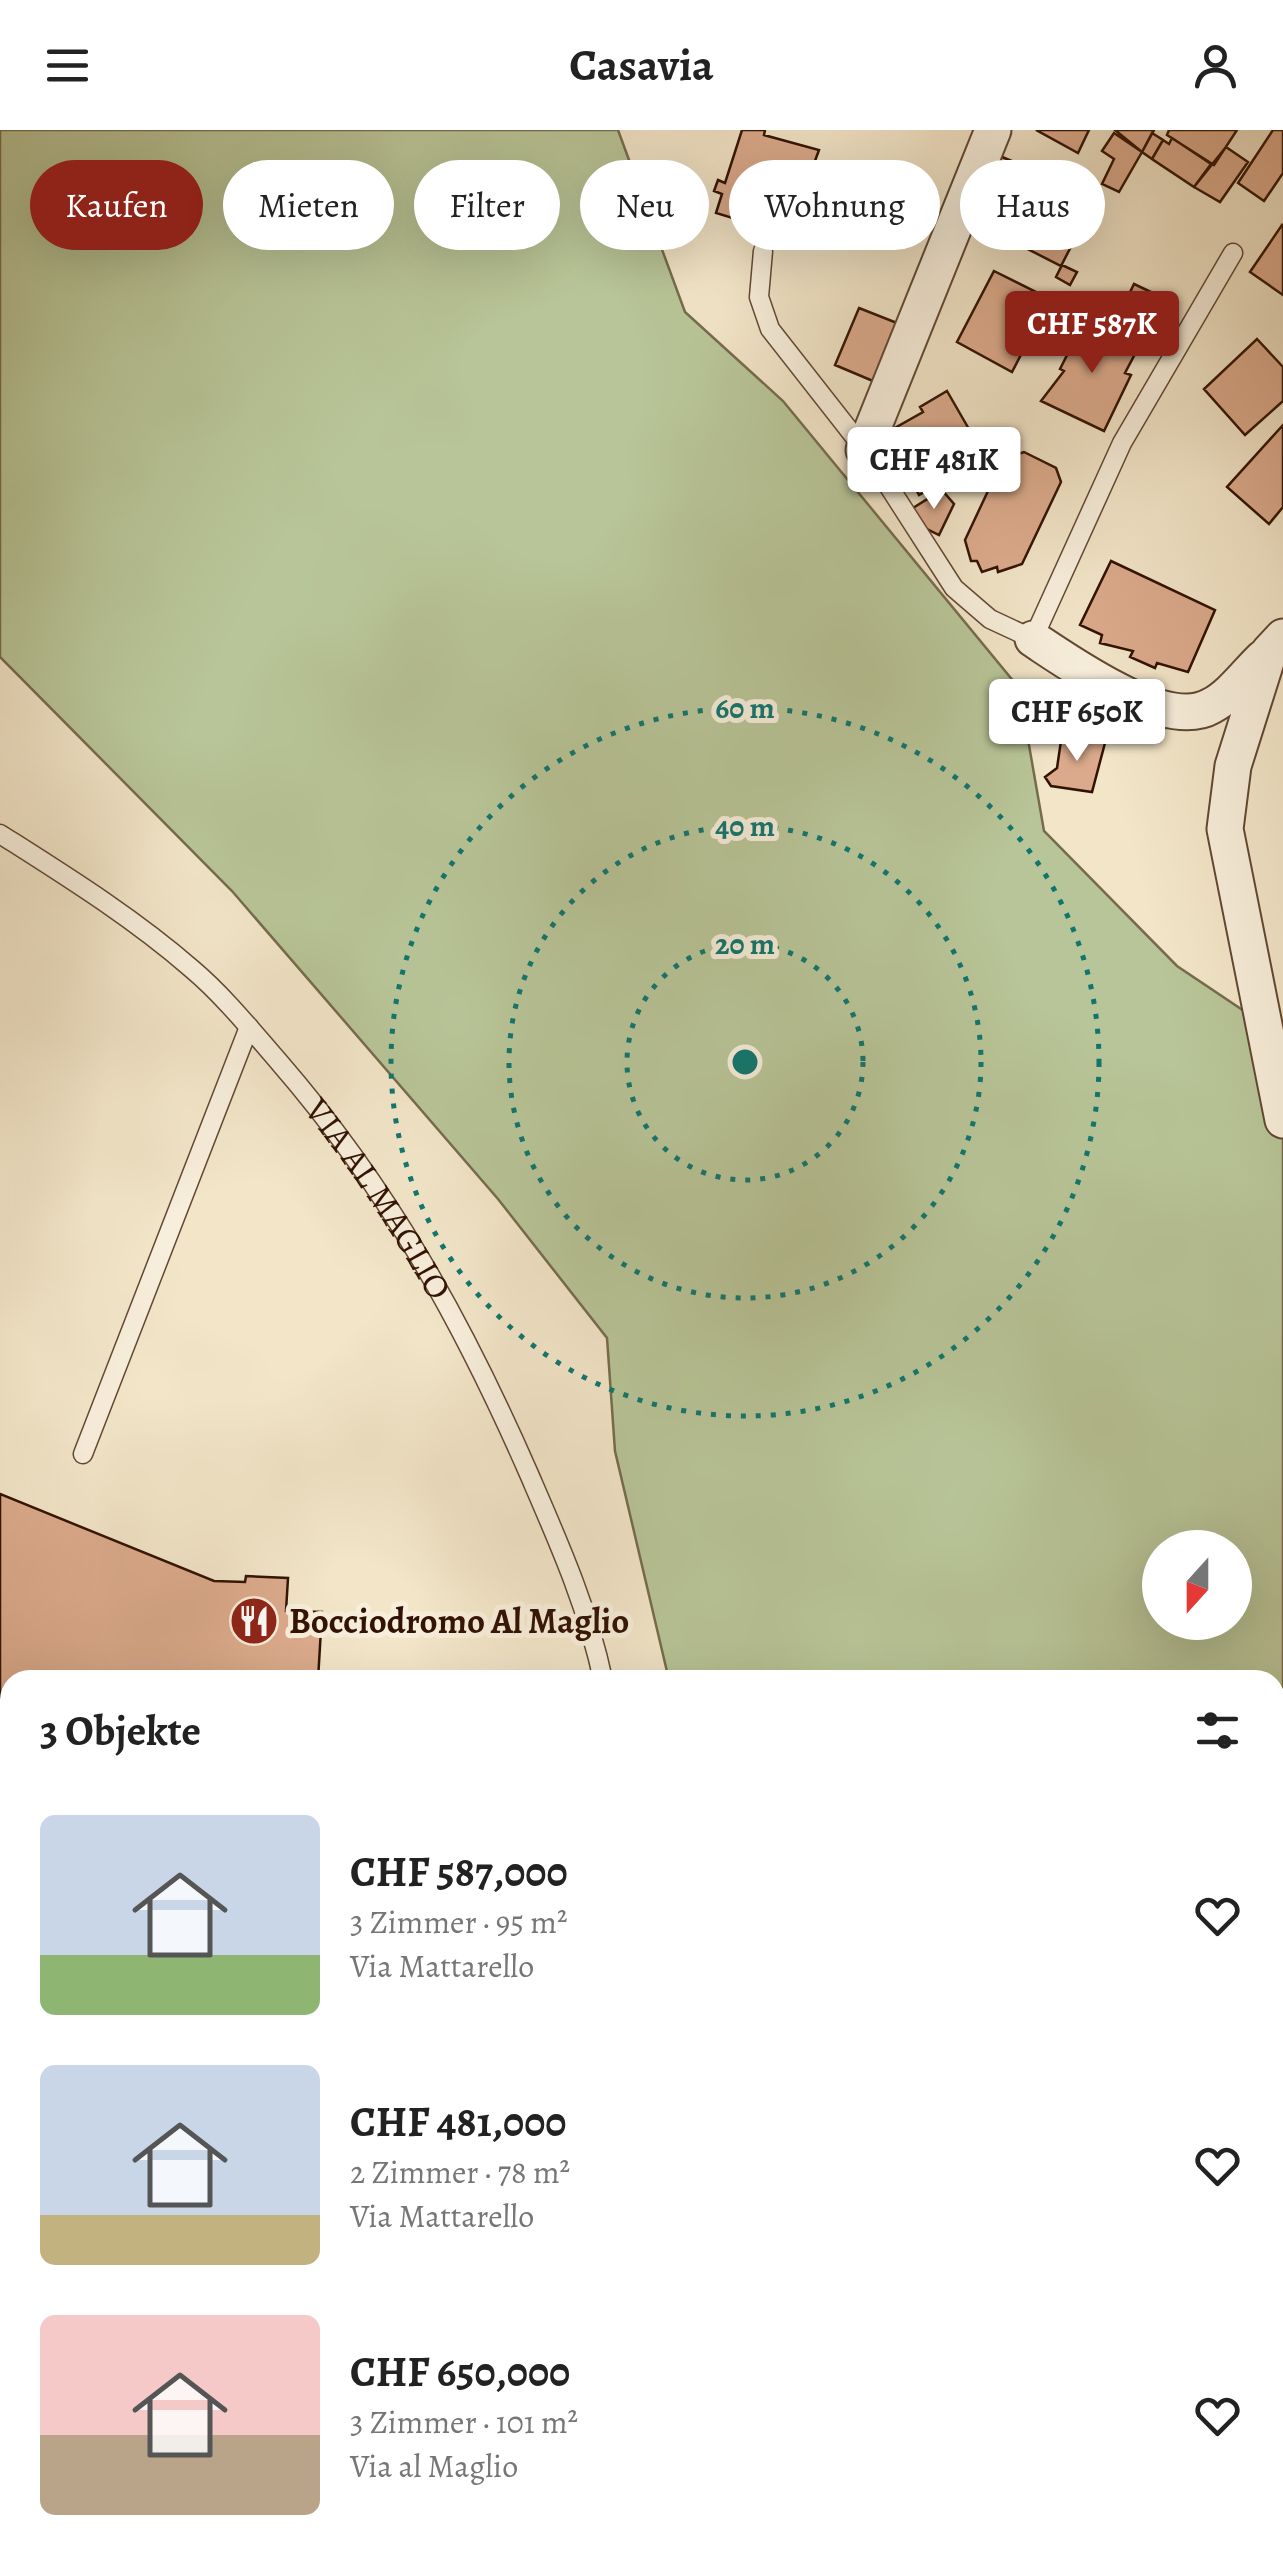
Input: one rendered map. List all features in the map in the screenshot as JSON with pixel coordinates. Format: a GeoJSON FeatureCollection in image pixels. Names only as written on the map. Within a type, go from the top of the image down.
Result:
{"type":"FeatureCollection","features":[{"type":"Feature","properties":{"kind":"street"},"geometry":{"type":"LineString","coordinates":[[864,450],[992,130]]}},
{"type":"Feature","properties":{"kind":"street"},"geometry":{"type":"LineString","coordinates":[[1033,639],[1107,684],[1179,712],[1212,706],[1276,645]]}},
{"type":"Feature","properties":{"kind":"street"},"geometry":{"type":"LineString","coordinates":[[1276,645],[1233,766],[1225,829],[1283,1120]]}},
{"type":"Feature","properties":{"kind":"lane"},"geometry":{"type":"LineString","coordinates":[[763,251],[759,297],[770,328],[864,450],[954,588],[990,619],[1033,639],[1122,443],[1232,253]]}},
{"type":"Feature","properties":{"kind":"lane","name":"VIA AL MAGLIO"},"geometry":{"type":"LineString","coordinates":[[0,834],[110,904],[194,970],[248,1027],[376,1183],[436,1280],[562,1551],[600,1670]]}},
{"type":"Feature","properties":{"kind":"lane"},"geometry":{"type":"LineString","coordinates":[[83,1454],[248,1027]]}},
{"type":"Feature","properties":{"kind":"green space"},"geometry":{"type":"Polygon","coordinates":[[[0,130],[618,130],[629,160],[580,160],[580,250],[662,250],[685,312],[783,401],[1019,688],[1044,831],[1177,966],[1262,1023],[1283,1120],[1283,1670],[667,1670],[615,1451],[607,1338],[498,1199],[232,891],[0,657],[0,130]]]}},
{"type":"Feature","properties":{"kind":"building"},"geometry":{"type":"Polygon","coordinates":[[[742,130],[765,130],[764,135],[819,150],[815,160],[732,160],[742,130]]]}},
{"type":"Feature","properties":{"kind":"building"},"geometry":{"type":"Polygon","coordinates":[[[1036,130],[1089,130],[1078,153],[1036,130]]]}},
{"type":"Feature","properties":{"kind":"building"},"geometry":{"type":"Polygon","coordinates":[[[1115,130],[1154,130],[1142,152],[1115,130]]]}},
{"type":"Feature","properties":{"kind":"building"},"geometry":{"type":"Polygon","coordinates":[[[1169,130],[1237,130],[1214,165],[1167,135],[1169,130]]]}},
{"type":"Feature","properties":{"kind":"building"},"geometry":{"type":"Polygon","coordinates":[[[1273,130],[1283,130],[1283,173],[1264,201],[1238,183],[1273,130]]]}},
{"type":"Feature","properties":{"kind":"building"},"geometry":{"type":"Polygon","coordinates":[[[1114,133],[1142,152],[1119,192],[1105,185],[1114,159],[1102,151],[1114,133]]]}},
{"type":"Feature","properties":{"kind":"building"},"geometry":{"type":"Polygon","coordinates":[[[1152,133],[1163,140],[1152,159],[1142,152],[1152,133]]]}},
{"type":"Feature","properties":{"kind":"building"},"geometry":{"type":"Polygon","coordinates":[[[1172,138],[1211,164],[1194,187],[1152,159],[1163,140],[1169,144],[1172,138]]]}},
{"type":"Feature","properties":{"kind":"building"},"geometry":{"type":"Polygon","coordinates":[[[1226,147],[1248,162],[1220,202],[1194,187],[1226,147]]]}},
{"type":"Feature","properties":{"kind":"building"},"geometry":{"type":"Polygon","coordinates":[[[729,171],[729,217],[716,213],[722,194],[714,191],[718,180],[725,183],[729,171]]]}},
{"type":"Feature","properties":{"kind":"building"},"geometry":{"type":"Polygon","coordinates":[[[1283,226],[1283,295],[1250,272],[1283,226]]]}},
{"type":"Feature","properties":{"kind":"building"},"geometry":{"type":"Polygon","coordinates":[[[1030,250],[1069,250],[1061,266],[1030,250]]]}},
{"type":"Feature","properties":{"kind":"building"},"geometry":{"type":"Polygon","coordinates":[[[1062,265],[1077,272],[1070,285],[1056,277],[1062,265]]]}},
{"type":"Feature","properties":{"kind":"building"},"geometry":{"type":"Polygon","coordinates":[[[994,271],[1050,299],[1012,372],[957,342],[994,271]]]}},
{"type":"Feature","properties":{"kind":"building"},"geometry":{"type":"Polygon","coordinates":[[[1134,284],[1168,300],[1150,338],[1120,313],[1134,284]]]}},
{"type":"Feature","properties":{"kind":"building"},"geometry":{"type":"Polygon","coordinates":[[[859,308],[897,323],[873,381],[835,365],[859,308]]]}},
{"type":"Feature","properties":{"kind":"building"},"geometry":{"type":"Polygon","coordinates":[[[1088,314],[1136,352],[1125,373],[1131,375],[1104,431],[1041,401],[1064,371],[1060,369],[1088,314]]]}},
{"type":"Feature","properties":{"kind":"building"},"geometry":{"type":"Polygon","coordinates":[[[1257,339],[1283,367],[1283,401],[1245,435],[1204,389],[1257,339]]]}},
{"type":"Feature","properties":{"kind":"building"},"geometry":{"type":"Polygon","coordinates":[[[947,391],[981,450],[941,474],[945,480],[919,495],[886,433],[923,412],[920,407],[947,391]]]}},
{"type":"Feature","properties":{"kind":"building"},"geometry":{"type":"Polygon","coordinates":[[[1283,425],[1283,507],[1269,524],[1227,487],[1283,425]]]}},
{"type":"Feature","properties":{"kind":"building"},"geometry":{"type":"Polygon","coordinates":[[[1024,452],[1056,468],[1061,482],[1022,564],[998,572],[997,567],[982,572],[977,561],[971,561],[965,540],[1003,459],[1024,452]]]}},
{"type":"Feature","properties":{"kind":"building"},"geometry":{"type":"Polygon","coordinates":[[[942,490],[954,504],[939,535],[921,526],[913,508],[942,490]]]}},
{"type":"Feature","properties":{"kind":"building"},"geometry":{"type":"Polygon","coordinates":[[[1111,561],[1215,610],[1188,672],[1157,663],[1155,668],[1130,657],[1133,651],[1100,643],[1102,635],[1080,625],[1111,561]]]}},
{"type":"Feature","properties":{"kind":"building"},"geometry":{"type":"Polygon","coordinates":[[[1062,734],[1105,743],[1092,792],[1051,786],[1045,777],[1057,768],[1062,734]]]}},
{"type":"Feature","properties":{"kind":"building"},"geometry":{"type":"Polygon","coordinates":[[[0,1494],[214,1581],[245,1582],[246,1576],[288,1578],[286,1611],[322,1612],[319,1670],[0,1670],[0,1494]]]}},
{"type":"Feature","properties":{"kind":"place","name":"Bocciodromo Al Maglio"},"geometry":{"type":"Point","coordinates":[254,1621]}}]}
